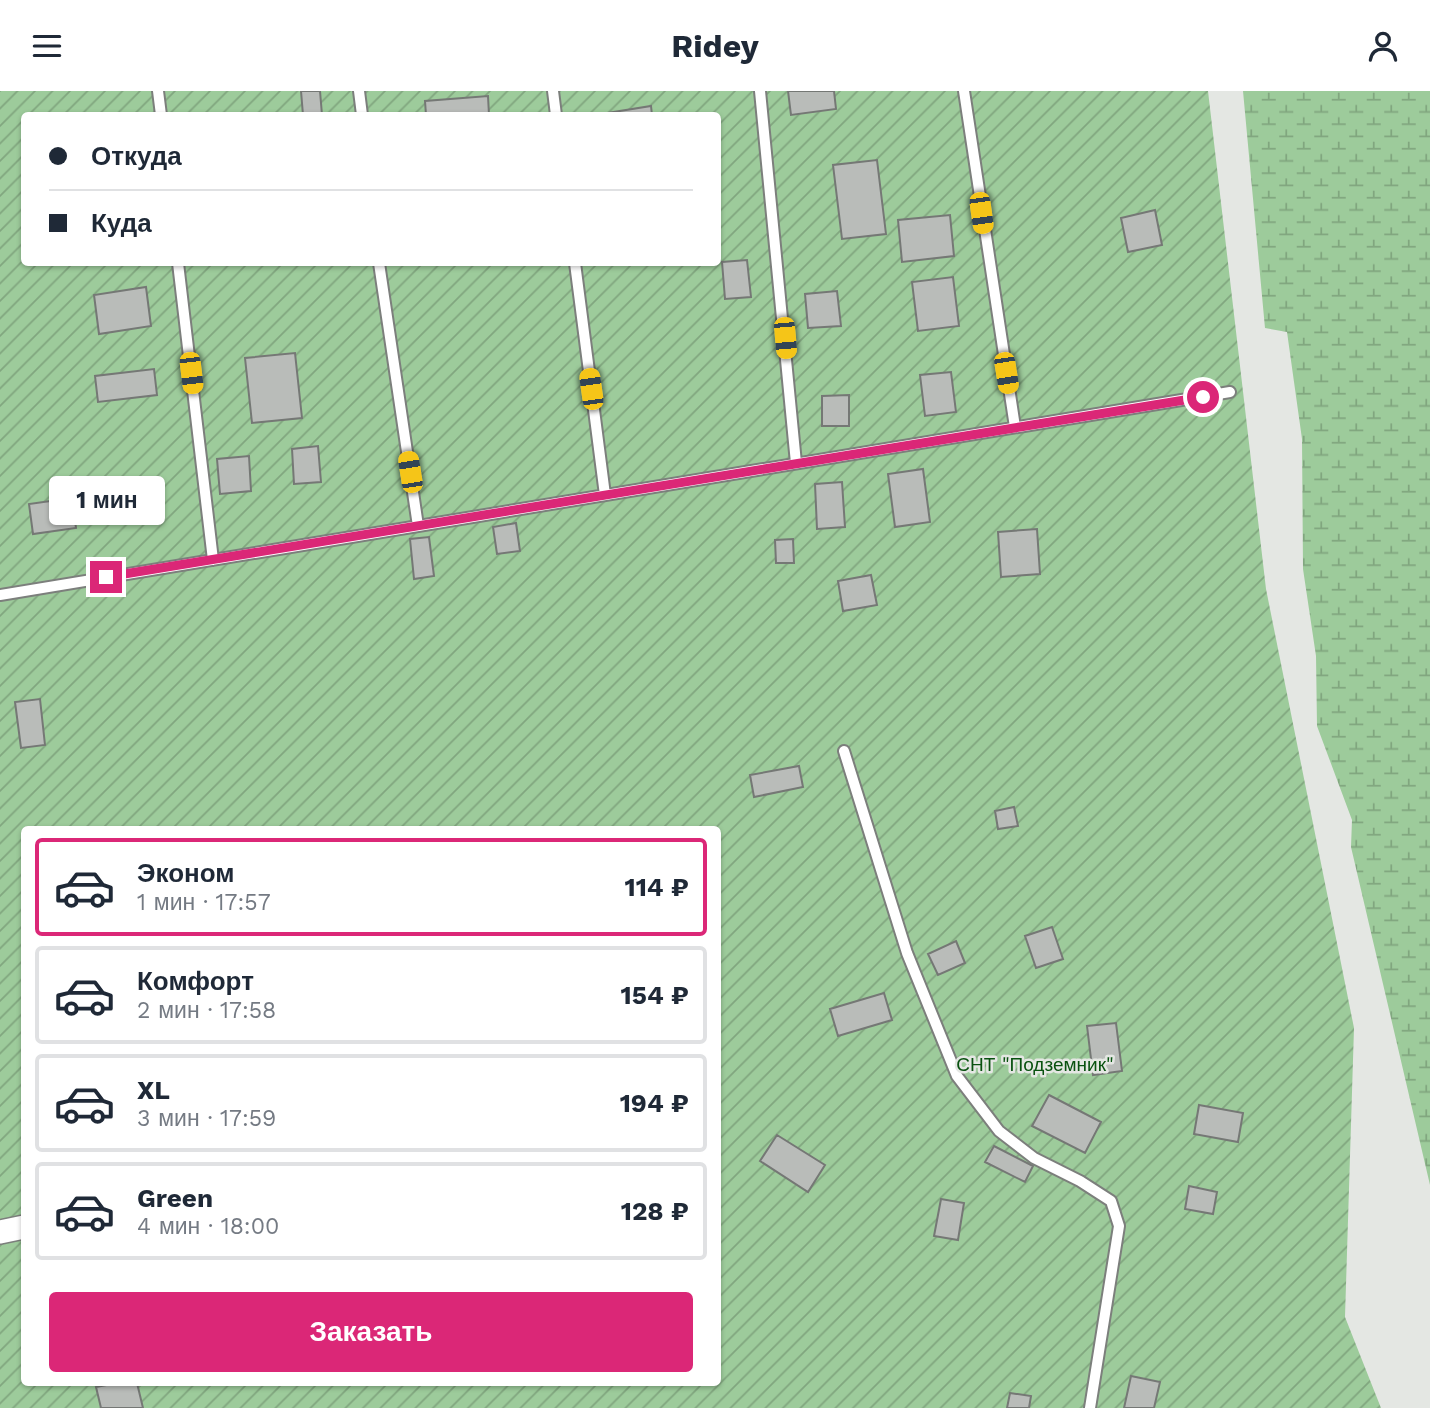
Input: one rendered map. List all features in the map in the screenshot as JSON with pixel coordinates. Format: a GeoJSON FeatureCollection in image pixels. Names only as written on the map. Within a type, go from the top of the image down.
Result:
{"type":"FeatureCollection","features":[{"type":"Feature","properties":{"kind":"lane"},"geometry":{"type":"LineString","coordinates":[[158,91],[161,112]]}},
{"type":"Feature","properties":{"kind":"lane"},"geometry":{"type":"LineString","coordinates":[[359,91],[362,112]]}},
{"type":"Feature","properties":{"kind":"lane"},"geometry":{"type":"LineString","coordinates":[[553,91],[556,112]]}},
{"type":"Feature","properties":{"kind":"lane"},"geometry":{"type":"LineString","coordinates":[[760,91],[796,463]]}},
{"type":"Feature","properties":{"kind":"lane"},"geometry":{"type":"LineString","coordinates":[[964,91],[1015,427]]}},
{"type":"Feature","properties":{"kind":"lane"},"geometry":{"type":"LineString","coordinates":[[178,266],[213,559]]}},
{"type":"Feature","properties":{"kind":"lane"},"geometry":{"type":"LineString","coordinates":[[379,266],[418,526]]}},
{"type":"Feature","properties":{"kind":"lane"},"geometry":{"type":"LineString","coordinates":[[575,266],[605,495]]}},
{"type":"Feature","properties":{"kind":"lane"},"geometry":{"type":"LineString","coordinates":[[0,595],[1230,392]]}},
{"type":"Feature","properties":{"kind":"lane"},"geometry":{"type":"LineString","coordinates":[[844,751],[907,953],[957,1076],[999,1131],[1034,1159],[1080,1181],[1111,1201],[1119,1226],[1090,1408]]}},
{"type":"Feature","properties":{"kind":"green space","name":"СНТ \"Подземник\""},"geometry":{"type":"Polygon","coordinates":[[[0,91],[1208,91],[1266,589],[1354,1028],[1345,1317],[1381,1408],[0,1408],[0,91]]]}},
{"type":"Feature","properties":{"kind":"green space"},"geometry":{"type":"Polygon","coordinates":[[[1243,91],[1430,91],[1430,1185],[1351,847],[1352,820],[1317,726],[1316,656],[1303,569],[1302,439],[1287,332],[1265,328],[1243,91]]]}},
{"type":"Feature","properties":{"kind":"building"},"geometry":{"type":"Polygon","coordinates":[[[301,91],[320,91],[322,112],[303,112],[301,91]]]}},
{"type":"Feature","properties":{"kind":"building"},"geometry":{"type":"Polygon","coordinates":[[[788,91],[834,91],[836,109],[791,115],[788,91]]]}},
{"type":"Feature","properties":{"kind":"building"},"geometry":{"type":"Polygon","coordinates":[[[488,96],[489,112],[426,112],[425,101],[488,96]]]}},
{"type":"Feature","properties":{"kind":"building"},"geometry":{"type":"Polygon","coordinates":[[[651,106],[652,112],[614,112],[651,106]]]}},
{"type":"Feature","properties":{"kind":"building"},"geometry":{"type":"Polygon","coordinates":[[[877,160],[886,234],[842,239],[833,165],[877,160]]]}},
{"type":"Feature","properties":{"kind":"building"},"geometry":{"type":"Polygon","coordinates":[[[1155,210],[1162,245],[1128,252],[1121,218],[1155,210]]]}},
{"type":"Feature","properties":{"kind":"building"},"geometry":{"type":"Polygon","coordinates":[[[950,215],[954,256],[902,262],[898,220],[950,215]]]}},
{"type":"Feature","properties":{"kind":"building"},"geometry":{"type":"Polygon","coordinates":[[[747,260],[751,297],[725,299],[722,262],[747,260]]]}},
{"type":"Feature","properties":{"kind":"building"},"geometry":{"type":"Polygon","coordinates":[[[953,277],[959,326],[918,331],[912,282],[953,277]]]}},
{"type":"Feature","properties":{"kind":"building"},"geometry":{"type":"Polygon","coordinates":[[[146,287],[151,326],[99,334],[94,295],[146,287]]]}},
{"type":"Feature","properties":{"kind":"building"},"geometry":{"type":"Polygon","coordinates":[[[837,291],[841,326],[808,328],[805,294],[837,291]]]}},
{"type":"Feature","properties":{"kind":"building"},"geometry":{"type":"Polygon","coordinates":[[[295,353],[302,418],[252,423],[245,358],[295,353]]]}},
{"type":"Feature","properties":{"kind":"building"},"geometry":{"type":"Polygon","coordinates":[[[154,369],[157,395],[98,402],[95,376],[154,369]]]}},
{"type":"Feature","properties":{"kind":"building"},"geometry":{"type":"Polygon","coordinates":[[[951,372],[956,412],[925,416],[920,375],[951,372]]]}},
{"type":"Feature","properties":{"kind":"building"},"geometry":{"type":"Polygon","coordinates":[[[849,395],[849,426],[822,426],[822,396],[849,395]]]}},
{"type":"Feature","properties":{"kind":"building"},"geometry":{"type":"Polygon","coordinates":[[[318,446],[321,482],[294,484],[292,449],[318,446]]]}},
{"type":"Feature","properties":{"kind":"building"},"geometry":{"type":"Polygon","coordinates":[[[249,456],[251,491],[220,494],[217,459],[249,456]]]}},
{"type":"Feature","properties":{"kind":"building"},"geometry":{"type":"Polygon","coordinates":[[[923,469],[930,522],[895,527],[888,474],[923,469]]]}},
{"type":"Feature","properties":{"kind":"building"},"geometry":{"type":"Polygon","coordinates":[[[842,482],[845,527],[817,529],[815,484],[842,482]]]}},
{"type":"Feature","properties":{"kind":"building"},"geometry":{"type":"Polygon","coordinates":[[[72,498],[76,528],[33,534],[29,504],[72,498]]]}},
{"type":"Feature","properties":{"kind":"building"},"geometry":{"type":"Polygon","coordinates":[[[516,523],[520,551],[497,554],[493,527],[516,523]]]}},
{"type":"Feature","properties":{"kind":"building"},"geometry":{"type":"Polygon","coordinates":[[[1037,529],[1040,574],[1001,577],[998,532],[1037,529]]]}},
{"type":"Feature","properties":{"kind":"building"},"geometry":{"type":"Polygon","coordinates":[[[429,537],[434,576],[414,579],[410,539],[429,537]]]}},
{"type":"Feature","properties":{"kind":"building"},"geometry":{"type":"Polygon","coordinates":[[[793,539],[794,563],[776,563],[775,540],[793,539]]]}},
{"type":"Feature","properties":{"kind":"building"},"geometry":{"type":"Polygon","coordinates":[[[871,575],[877,605],[843,611],[838,581],[871,575]]]}},
{"type":"Feature","properties":{"kind":"building"},"geometry":{"type":"Polygon","coordinates":[[[40,699],[45,745],[21,748],[15,702],[40,699]]]}},
{"type":"Feature","properties":{"kind":"building"},"geometry":{"type":"Polygon","coordinates":[[[799,766],[803,787],[754,797],[750,775],[799,766]]]}},
{"type":"Feature","properties":{"kind":"building"},"geometry":{"type":"Polygon","coordinates":[[[1014,807],[1018,826],[998,829],[995,811],[1014,807]]]}},
{"type":"Feature","properties":{"kind":"building"},"geometry":{"type":"Polygon","coordinates":[[[1052,927],[1063,959],[1036,968],[1025,936],[1052,927]]]}},
{"type":"Feature","properties":{"kind":"building"},"geometry":{"type":"Polygon","coordinates":[[[956,941],[965,963],[938,975],[928,954],[956,941]]]}},
{"type":"Feature","properties":{"kind":"building"},"geometry":{"type":"Polygon","coordinates":[[[884,993],[892,1020],[838,1036],[830,1009],[884,993]]]}},
{"type":"Feature","properties":{"kind":"building"},"geometry":{"type":"Polygon","coordinates":[[[1116,1023],[1122,1071],[1093,1075],[1087,1026],[1116,1023]]]}},
{"type":"Feature","properties":{"kind":"building"},"geometry":{"type":"Polygon","coordinates":[[[1049,1095],[1101,1122],[1085,1153],[1032,1126],[1049,1095]]]}},
{"type":"Feature","properties":{"kind":"building"},"geometry":{"type":"Polygon","coordinates":[[[1199,1105],[1243,1113],[1238,1142],[1194,1134],[1199,1105]]]}},
{"type":"Feature","properties":{"kind":"building"},"geometry":{"type":"Polygon","coordinates":[[[777,1135],[825,1165],[808,1192],[760,1161],[777,1135]]]}},
{"type":"Feature","properties":{"kind":"building"},"geometry":{"type":"Polygon","coordinates":[[[994,1146],[1033,1166],[1025,1182],[985,1162],[994,1146]]]}},
{"type":"Feature","properties":{"kind":"building"},"geometry":{"type":"Polygon","coordinates":[[[1189,1186],[1217,1192],[1213,1214],[1185,1209],[1189,1186]]]}},
{"type":"Feature","properties":{"kind":"building"},"geometry":{"type":"Polygon","coordinates":[[[941,1199],[964,1203],[958,1240],[934,1236],[941,1199]]]}},
{"type":"Feature","properties":{"kind":"building"},"geometry":{"type":"Polygon","coordinates":[[[1131,1376],[1160,1382],[1154,1408],[1124,1408],[1131,1376]]]}},
{"type":"Feature","properties":{"kind":"building"},"geometry":{"type":"Polygon","coordinates":[[[138,1386],[143,1408],[101,1408],[96,1387],[138,1386]]]}},
{"type":"Feature","properties":{"kind":"building"},"geometry":{"type":"Polygon","coordinates":[[[1010,1393],[1031,1396],[1029,1408],[1007,1408],[1010,1393]]]}},
{"type":"Feature","properties":{"kind":"route"},"geometry":{"type":"LineString","coordinates":[[106,577],[1203,397]]}}]}
